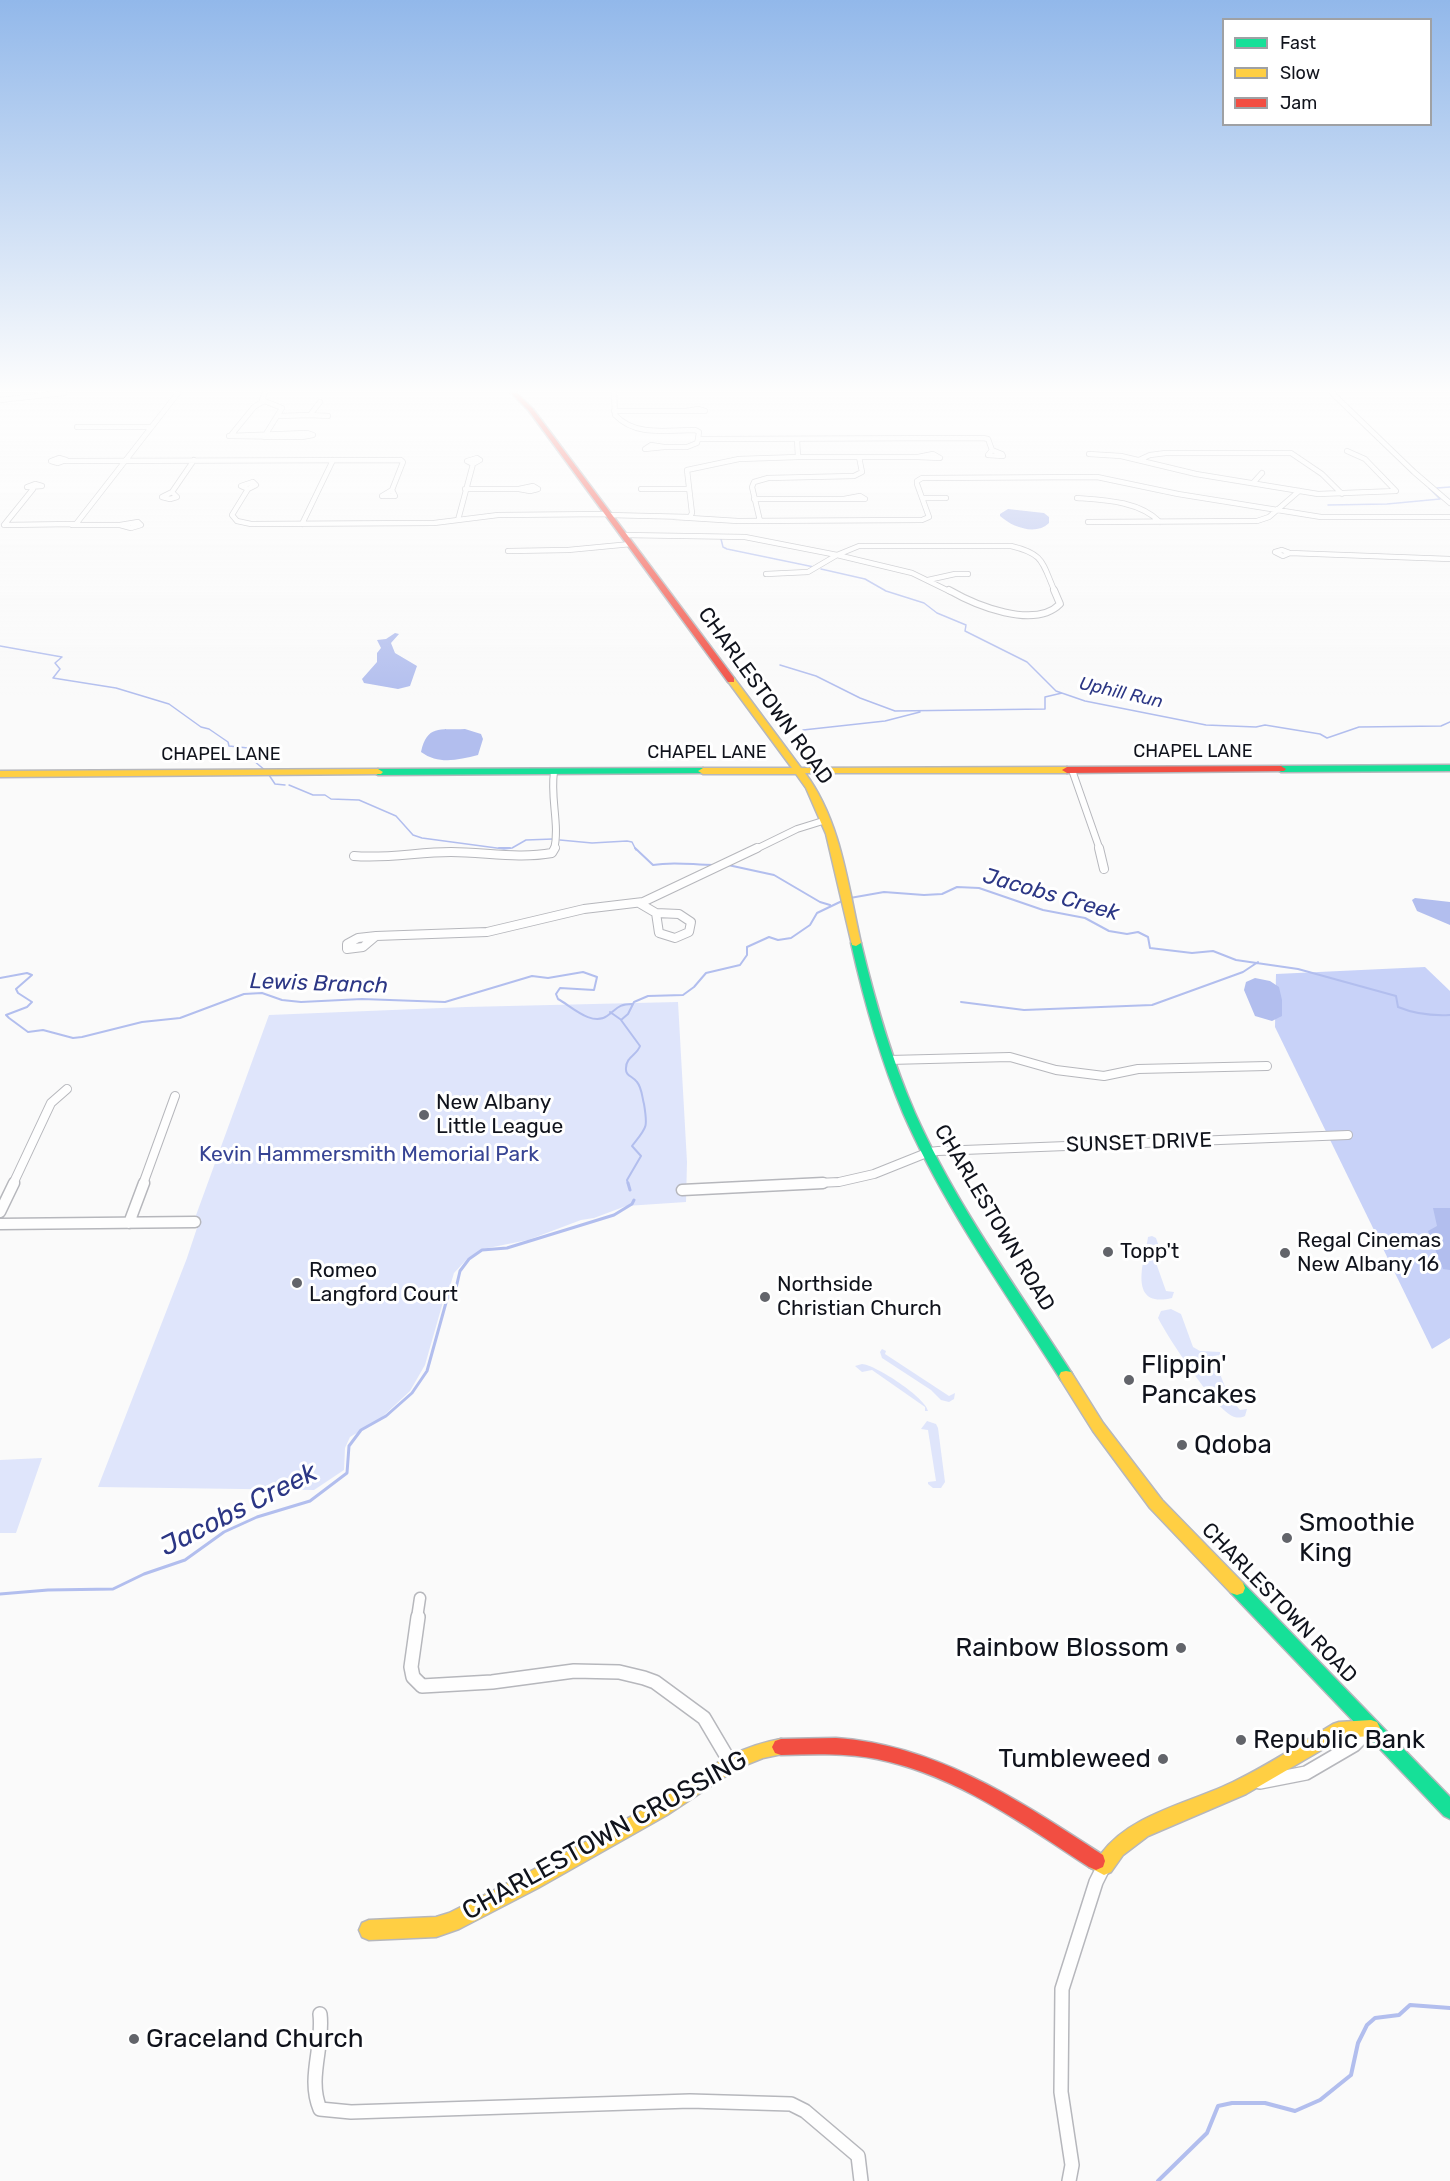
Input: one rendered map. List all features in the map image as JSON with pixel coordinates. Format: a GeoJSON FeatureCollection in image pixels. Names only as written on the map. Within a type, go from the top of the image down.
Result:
{"type":"FeatureCollection","features":[{"type":"Feature","properties":{"kind":"main road","name":"CHARLESTOWN ROAD"},"geometry":{"type":"LineString","coordinates":[[593,495],[706,649],[800,771],[816,796],[826,820],[869,1001],[889,1060],[929,1152],[964,1214],[1118,1455],[1156,1504],[1450,1810]]}},
{"type":"Feature","properties":{"kind":"main road","name":"CHAPEL LANE"},"geometry":{"type":"LineString","coordinates":[[0,774],[1450,768]]}},
{"type":"Feature","properties":{"kind":"main road"},"geometry":{"type":"LineString","coordinates":[[1104,1866],[1116,1849],[1141,1830],[1245,1785],[1339,1730],[1371,1728]]}},
{"type":"Feature","properties":{"kind":"main road","name":"CHARLESTOWN CROSSING"},"geometry":{"type":"LineString","coordinates":[[369,1930],[435,1927],[452,1922],[535,1881],[591,1849],[680,1797],[730,1762],[758,1751],[792,1747],[839,1747],[890,1754],[937,1770],[970,1786],[1104,1866]]}},
{"type":"Feature","properties":{"kind":"street"},"geometry":{"type":"LineString","coordinates":[[28,495],[4,525],[120,525]]}},
{"type":"Feature","properties":{"kind":"street"},"geometry":{"type":"LineString","coordinates":[[71,525],[77,523],[99,495]]}},
{"type":"Feature","properties":{"kind":"street"},"geometry":{"type":"LineString","coordinates":[[244,495],[233,512],[234,519],[251,524],[434,523],[486,516],[528,515],[608,515],[760,521],[926,520],[929,517],[921,495]]}},
{"type":"Feature","properties":{"kind":"street"},"geometry":{"type":"LineString","coordinates":[[302,524],[316,495]]}},
{"type":"Feature","properties":{"kind":"street"},"geometry":{"type":"LineString","coordinates":[[458,520],[463,495]]}},
{"type":"Feature","properties":{"kind":"street"},"geometry":{"type":"LineString","coordinates":[[674,517],[692,516],[689,495]]}},
{"type":"Feature","properties":{"kind":"street"},"geometry":{"type":"LineString","coordinates":[[753,495],[760,521]]}},
{"type":"Feature","properties":{"kind":"street"},"geometry":{"type":"LineString","coordinates":[[1182,495],[1335,518],[1450,517]]}},
{"type":"Feature","properties":{"kind":"street"},"geometry":{"type":"LineString","coordinates":[[1088,522],[1257,521],[1267,518],[1295,495]]}},
{"type":"Feature","properties":{"kind":"street"},"geometry":{"type":"LineString","coordinates":[[922,498],[946,498]]}},
{"type":"Feature","properties":{"kind":"street"},"geometry":{"type":"LineString","coordinates":[[1077,498],[1106,500],[1137,508],[1152,513],[1160,522]]}},
{"type":"Feature","properties":{"kind":"street"},"geometry":{"type":"LineString","coordinates":[[754,499],[844,499]]}},
{"type":"Feature","properties":{"kind":"street"},"geometry":{"type":"LineString","coordinates":[[508,551],[568,550],[627,539],[750,538],[834,555],[906,571],[980,607],[996,612],[1039,613],[1053,610],[1060,604],[1039,556],[1023,548],[998,545],[865,546],[849,548],[834,555],[809,571],[766,574]]}},
{"type":"Feature","properties":{"kind":"street"},"geometry":{"type":"LineString","coordinates":[[1290,553],[1450,559]]}},
{"type":"Feature","properties":{"kind":"street"},"geometry":{"type":"LineString","coordinates":[[928,580],[955,574],[969,574]]}},
{"type":"Feature","properties":{"kind":"street"},"geometry":{"type":"LineString","coordinates":[[1072,770],[1098,842],[1104,868]]}},
{"type":"Feature","properties":{"kind":"street"},"geometry":{"type":"LineString","coordinates":[[354,856],[398,857],[461,852],[513,855],[555,852],[552,785],[554,772]]}},
{"type":"Feature","properties":{"kind":"street"},"geometry":{"type":"LineString","coordinates":[[376,936],[487,932],[584,909],[639,903],[672,890],[797,829],[826,820]]}},
{"type":"Feature","properties":{"kind":"street"},"geometry":{"type":"LineString","coordinates":[[639,903],[656,913],[686,917],[692,925],[691,930],[677,938],[662,935],[659,933],[656,913]]}},
{"type":"Feature","properties":{"kind":"street"},"geometry":{"type":"LineString","coordinates":[[889,1060],[1010,1057],[1056,1070],[1104,1076],[1138,1069],[1267,1066]]}},
{"type":"Feature","properties":{"kind":"street"},"geometry":{"type":"LineString","coordinates":[[0,1212],[51,1103],[67,1089]]}},
{"type":"Feature","properties":{"kind":"street"},"geometry":{"type":"LineString","coordinates":[[129,1222],[175,1096]]}},
{"type":"Feature","properties":{"kind":"street","name":"SUNSET DRIVE"},"geometry":{"type":"LineString","coordinates":[[682,1190],[839,1182],[874,1174],[929,1152],[1348,1135]]}},
{"type":"Feature","properties":{"kind":"street"},"geometry":{"type":"LineString","coordinates":[[0,1224],[195,1222]]}},
{"type":"Feature","properties":{"kind":"street"},"geometry":{"type":"LineString","coordinates":[[420,1598],[411,1667],[413,1677],[422,1686],[492,1682],[574,1671],[619,1672],[644,1678],[655,1682],[704,1718],[730,1762]]}},
{"type":"Feature","properties":{"kind":"street"},"geometry":{"type":"LineString","coordinates":[[1245,1785],[1306,1773],[1354,1745],[1371,1728]]}},
{"type":"Feature","properties":{"kind":"street"},"geometry":{"type":"LineString","coordinates":[[1069,2181],[1072,2165],[1061,2092],[1062,1989],[1096,1882],[1104,1866]]}},
{"type":"Feature","properties":{"kind":"street"},"geometry":{"type":"LineString","coordinates":[[321,2014],[323,2026],[315,2073],[316,2102],[320,2109],[351,2112],[690,2101],[791,2104],[806,2111],[858,2156],[861,2181]]}},
{"type":"Feature","properties":{"kind":"green space","name":"Kevin Hammersmith Memorial Park"},"geometry":{"type":"Polygon","coordinates":[[[678,1002],[687,1162],[686,1202],[626,1206],[528,1240],[483,1249],[468,1258],[454,1273],[451,1283],[453,1289],[443,1302],[425,1365],[410,1391],[379,1420],[350,1437],[345,1448],[344,1470],[314,1490],[98,1487],[187,1258],[200,1219],[195,1218],[269,1015],[678,1002]]]}},
{"type":"Feature","properties":{"kind":"green space"},"geometry":{"type":"Polygon","coordinates":[[[1148,1237],[1156,1238],[1163,1258],[1155,1260],[1166,1291],[1174,1292],[1172,1298],[1158,1299],[1148,1296],[1143,1289],[1142,1269],[1148,1237]]]}},
{"type":"Feature","properties":{"kind":"green space"},"geometry":{"type":"Polygon","coordinates":[[[1171,1309],[1181,1314],[1193,1347],[1200,1351],[1220,1352],[1220,1355],[1213,1356],[1229,1397],[1240,1410],[1247,1409],[1245,1416],[1238,1418],[1232,1416],[1214,1399],[1171,1341],[1158,1318],[1161,1311],[1171,1309]]]}},
{"type":"Feature","properties":{"kind":"green space"},"geometry":{"type":"Polygon","coordinates":[[[882,1349],[886,1351],[885,1354],[949,1396],[955,1393],[954,1399],[949,1402],[941,1400],[931,1390],[882,1358],[880,1352],[882,1349]]]}},
{"type":"Feature","properties":{"kind":"green space"},"geometry":{"type":"Polygon","coordinates":[[[862,1364],[900,1383],[919,1398],[928,1411],[872,1370],[862,1372],[855,1366],[862,1364]]]}},
{"type":"Feature","properties":{"kind":"green space"},"geometry":{"type":"Polygon","coordinates":[[[927,1421],[936,1424],[938,1428],[945,1482],[941,1488],[933,1488],[928,1484],[928,1482],[936,1481],[928,1430],[921,1429],[927,1421]]]}},
{"type":"Feature","properties":{"kind":"green space"},"geometry":{"type":"Polygon","coordinates":[[[42,1458],[16,1533],[0,1533],[0,1460],[42,1458]]]}},
{"type":"Feature","properties":{"kind":"shaded area"},"geometry":{"type":"Polygon","coordinates":[[[1008,509],[1044,513],[1049,517],[1049,523],[1038,529],[1011,524],[1000,516],[1008,509]]]}},
{"type":"Feature","properties":{"kind":"shaded area"},"geometry":{"type":"Polygon","coordinates":[[[395,633],[399,634],[391,643],[395,653],[417,666],[410,686],[398,689],[364,683],[362,679],[377,662],[377,653],[381,648],[377,640],[386,639],[395,633]]]}},
{"type":"Feature","properties":{"kind":"shaded area"},"geometry":{"type":"Polygon","coordinates":[[[465,729],[481,734],[483,739],[478,755],[456,760],[442,760],[421,752],[431,733],[441,730],[465,729]]]}},
{"type":"Feature","properties":{"kind":"shaded area"},"geometry":{"type":"Polygon","coordinates":[[[1415,898],[1450,902],[1450,925],[1417,911],[1412,900],[1415,898]]]}},
{"type":"Feature","properties":{"kind":"shaded area"},"geometry":{"type":"Polygon","coordinates":[[[1425,967],[1450,991],[1450,1338],[1432,1349],[1275,1027],[1276,974],[1425,967]]]}},
{"type":"Feature","properties":{"kind":"shaded area"},"geometry":{"type":"Polygon","coordinates":[[[1255,978],[1270,981],[1279,987],[1282,1016],[1272,1021],[1255,1016],[1244,990],[1246,982],[1255,978]]]}},
{"type":"Feature","properties":{"kind":"shaded area"},"geometry":{"type":"Polygon","coordinates":[[[1433,1208],[1450,1208],[1450,1270],[1443,1269],[1428,1231],[1437,1226],[1433,1208]]]}},
{"type":"Feature","properties":{"kind":"waterway"},"geometry":{"type":"LineString","coordinates":[[1328,505],[1387,504],[1440,499],[1436,495]]}},
{"type":"Feature","properties":{"kind":"waterway","name":"Uphill Run"},"geometry":{"type":"LineString","coordinates":[[721,539],[723,547],[727,549],[814,567]]}},
{"type":"Feature","properties":{"kind":"waterway","name":"Uphill Run"},"geometry":{"type":"LineString","coordinates":[[821,569],[865,579],[886,591],[924,603],[937,613],[966,625],[965,631],[1027,662],[1056,691],[1062,693]]}},
{"type":"Feature","properties":{"kind":"waterway"},"geometry":{"type":"LineString","coordinates":[[0,646],[62,657],[55,663],[60,669],[53,678],[116,688],[169,704],[201,727],[209,729],[228,742],[229,746],[248,748],[248,751],[259,753],[261,758],[254,761],[266,771]]}},
{"type":"Feature","properties":{"kind":"waterway"},"geometry":{"type":"LineString","coordinates":[[780,665],[816,676],[860,698],[895,711],[1045,709],[1045,697],[1062,693]]}},
{"type":"Feature","properties":{"kind":"waterway","name":"Uphill Run"},"geometry":{"type":"LineString","coordinates":[[1062,693],[1085,701],[1206,725],[1256,727],[1265,725],[1320,734],[1327,738],[1359,727],[1441,726],[1450,722]]}},
{"type":"Feature","properties":{"kind":"waterway"},"geometry":{"type":"LineString","coordinates":[[803,730],[885,721],[920,712]]}},
{"type":"Feature","properties":{"kind":"waterway"},"geometry":{"type":"LineString","coordinates":[[269,775],[275,784],[285,785]]}},
{"type":"Feature","properties":{"kind":"waterway"},"geometry":{"type":"LineString","coordinates":[[289,785],[313,795],[325,795],[331,799],[359,800],[396,816],[413,835],[422,838],[504,849],[512,848],[526,840],[553,839]]}},
{"type":"Feature","properties":{"kind":"waterway"},"geometry":{"type":"LineString","coordinates":[[560,840],[592,843],[627,841],[632,842],[635,848]]}},
{"type":"Feature","properties":{"kind":"waterway"},"geometry":{"type":"LineString","coordinates":[[499,848],[510,848]]}},
{"type":"Feature","properties":{"kind":"waterway"},"geometry":{"type":"LineString","coordinates":[[635,848],[653,865],[676,863],[714,865]]}},
{"type":"Feature","properties":{"kind":"waterway"},"geometry":{"type":"LineString","coordinates":[[728,865],[774,875],[820,902],[830,905]]}},
{"type":"Feature","properties":{"kind":"waterway","name":"Jacobs Creek"},"geometry":{"type":"LineString","coordinates":[[850,898],[884,892],[924,895],[942,894],[957,887],[979,888],[1043,910],[1085,918],[1109,931],[1127,934],[1138,932],[1148,937],[1150,948],[1192,953],[1213,951],[1236,960],[1257,963]]}},
{"type":"Feature","properties":{"kind":"waterway","name":"Jacobs Creek"},"geometry":{"type":"LineString","coordinates":[[628,1184],[627,1180],[641,1156],[632,1146],[646,1123],[640,1087],[626,1071],[626,1064],[640,1046],[621,1020],[628,1014],[634,1002],[648,996],[683,995],[694,987],[706,973],[740,965],[747,955],[747,947],[769,937],[778,940],[791,938],[810,925],[817,913],[842,901]]}},
{"type":"Feature","properties":{"kind":"waterway"},"geometry":{"type":"LineString","coordinates":[[961,1002],[1024,1010],[1152,1005],[1243,972],[1257,963]]}},
{"type":"Feature","properties":{"kind":"waterway","name":"Jacobs Creek"},"geometry":{"type":"LineString","coordinates":[[1257,963],[1298,969],[1396,996],[1398,1007],[1411,1011],[1430,1015],[1450,1015]]}},
{"type":"Feature","properties":{"kind":"waterway","name":"Lewis Branch"},"geometry":{"type":"LineString","coordinates":[[0,978],[27,973],[32,975],[16,989],[18,993],[32,1002],[27,1007],[6,1015],[9,1018],[28,1032],[43,1030],[73,1038],[142,1022],[180,1018],[244,994],[262,993],[282,1000],[301,1002],[362,999],[445,1002],[532,976],[548,978],[583,972],[597,977],[594,990],[560,988],[556,994],[558,999],[595,1019],[601,1019],[611,1013]]}},
{"type":"Feature","properties":{"kind":"waterway","name":"Lewis Branch"},"geometry":{"type":"LineString","coordinates":[[611,1013],[621,1006],[632,1004]]}},
{"type":"Feature","properties":{"kind":"waterway"},"geometry":{"type":"LineString","coordinates":[[611,1013],[620,1019]]}},
{"type":"Feature","properties":{"kind":"waterway","name":"Jacobs Creek"},"geometry":{"type":"LineString","coordinates":[[628,1183],[630,1190]]}},
{"type":"Feature","properties":{"kind":"waterway","name":"Jacobs Creek"},"geometry":{"type":"LineString","coordinates":[[0,1594],[48,1590],[113,1589],[144,1574],[185,1560],[224,1532],[257,1517],[310,1501],[347,1473],[349,1446],[361,1430],[386,1416],[412,1393],[427,1371],[447,1299],[456,1288],[460,1271],[469,1259],[482,1250],[507,1248],[614,1215],[632,1204],[634,1200]]}},
{"type":"Feature","properties":{"kind":"waterway"},"geometry":{"type":"LineString","coordinates":[[1158,2181],[1207,2133],[1218,2106],[1232,2103],[1265,2103],[1295,2111],[1320,2100],[1351,2075],[1358,2043],[1367,2025],[1375,2018],[1399,2015],[1410,2005],[1450,2008]]}},
{"type":"Feature","properties":{"kind":"traffic: fast"},"geometry":{"type":"LineString","coordinates":[[1281,769],[1450,768]]}},
{"type":"Feature","properties":{"kind":"traffic: fast"},"geometry":{"type":"LineString","coordinates":[[378,772],[703,771]]}},
{"type":"Feature","properties":{"kind":"traffic: fast"},"geometry":{"type":"LineString","coordinates":[[856,943],[878,1029],[898,1086],[922,1140],[967,1220],[1066,1376]]}},
{"type":"Feature","properties":{"kind":"traffic: fast"},"geometry":{"type":"LineString","coordinates":[[1237,1588],[1450,1810]]}},
{"type":"Feature","properties":{"kind":"traffic: slow"},"geometry":{"type":"LineString","coordinates":[[731,680],[811,788],[831,834],[856,943]]}},
{"type":"Feature","properties":{"kind":"traffic: slow"},"geometry":{"type":"LineString","coordinates":[[703,771],[1067,770]]}},
{"type":"Feature","properties":{"kind":"traffic: slow"},"geometry":{"type":"LineString","coordinates":[[0,774],[378,772]]}},
{"type":"Feature","properties":{"kind":"traffic: slow"},"geometry":{"type":"LineString","coordinates":[[1066,1376],[1098,1427],[1156,1504],[1237,1588]]}},
{"type":"Feature","properties":{"kind":"traffic: slow"},"geometry":{"type":"LineString","coordinates":[[1096,1861],[1104,1866],[1116,1849],[1141,1830],[1240,1788],[1339,1730],[1371,1728]]}},
{"type":"Feature","properties":{"kind":"traffic: slow"},"geometry":{"type":"LineString","coordinates":[[369,1930],[436,1927],[452,1922],[661,1809],[732,1762],[763,1750],[781,1747]]}},
{"type":"Feature","properties":{"kind":"traffic: jam"},"geometry":{"type":"LineString","coordinates":[[594,495],[731,680]]}},
{"type":"Feature","properties":{"kind":"traffic: jam"},"geometry":{"type":"LineString","coordinates":[[1067,770],[1281,769]]}},
{"type":"Feature","properties":{"kind":"traffic: jam"},"geometry":{"type":"LineString","coordinates":[[781,1747],[849,1747],[890,1754],[918,1762],[997,1799],[1096,1861]]}},
{"type":"Feature","properties":{"kind":"place","name":"New Albany Little League"},"geometry":{"type":"Point","coordinates":[424,1115]}},
{"type":"Feature","properties":{"kind":"place","name":"Topp't"},"geometry":{"type":"Point","coordinates":[1108,1252]}},
{"type":"Feature","properties":{"kind":"place","name":"Regal Cinemas New Albany 16"},"geometry":{"type":"Point","coordinates":[1285,1253]}},
{"type":"Feature","properties":{"kind":"place","name":"Romeo Langford Court"},"geometry":{"type":"Point","coordinates":[297,1283]}},
{"type":"Feature","properties":{"kind":"place","name":"Northside Christian Church"},"geometry":{"type":"Point","coordinates":[765,1297]}},
{"type":"Feature","properties":{"kind":"place","name":"Flippin' Pancakes"},"geometry":{"type":"Point","coordinates":[1129,1380]}},
{"type":"Feature","properties":{"kind":"place","name":"Qdoba"},"geometry":{"type":"Point","coordinates":[1182,1445]}},
{"type":"Feature","properties":{"kind":"place","name":"Smoothie King"},"geometry":{"type":"Point","coordinates":[1287,1538]}},
{"type":"Feature","properties":{"kind":"place","name":"Rainbow Blossom"},"geometry":{"type":"Point","coordinates":[1181,1648]}},
{"type":"Feature","properties":{"kind":"place","name":"Republic Bank"},"geometry":{"type":"Point","coordinates":[1241,1740]}},
{"type":"Feature","properties":{"kind":"place","name":"Tumbleweed"},"geometry":{"type":"Point","coordinates":[1163,1759]}},
{"type":"Feature","properties":{"kind":"place","name":"Graceland Church"},"geometry":{"type":"Point","coordinates":[134,2039]}}]}
